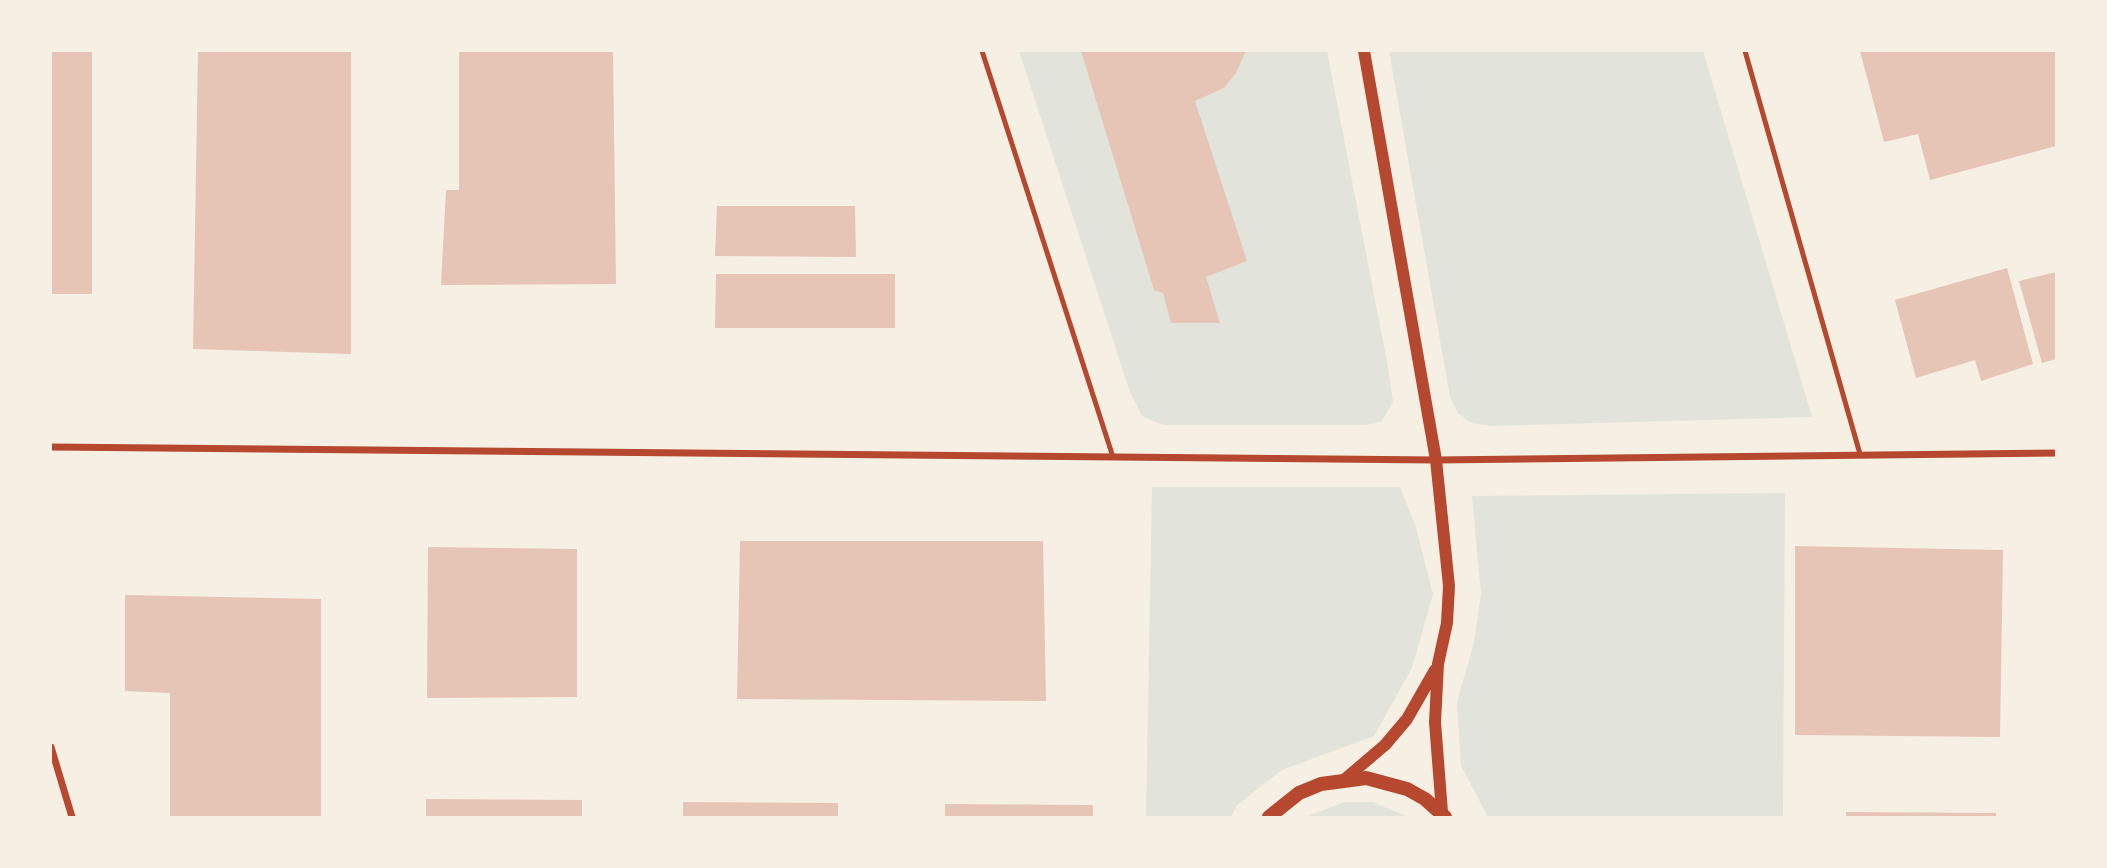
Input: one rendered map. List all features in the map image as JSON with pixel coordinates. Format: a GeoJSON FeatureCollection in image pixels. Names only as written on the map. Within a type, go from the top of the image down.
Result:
{"type":"FeatureCollection","features":[{"type":"Feature","properties":{"kind":"main road"},"geometry":{"type":"LineString","coordinates":[[1269,817],[1299,793],[1321,784],[1366,778],[1397,786],[1425,799],[1443,815]]}},
{"type":"Feature","properties":{"kind":"street"},"geometry":{"type":"LineString","coordinates":[[1364,51],[1436,460],[1449,586],[1447,623],[1438,664],[1436,746],[1443,815]]}},
{"type":"Feature","properties":{"kind":"street"},"geometry":{"type":"LineString","coordinates":[[51,447],[1436,460],[2056,453]]}},
{"type":"Feature","properties":{"kind":"street"},"geometry":{"type":"LineString","coordinates":[[1345,779],[1385,746],[1407,719],[1438,664]]}},
{"type":"Feature","properties":{"kind":"street"},"geometry":{"type":"LineString","coordinates":[[51,747],[72,817]]}},
{"type":"Feature","properties":{"kind":"lane"},"geometry":{"type":"LineString","coordinates":[[982,51],[1113,457]]}},
{"type":"Feature","properties":{"kind":"lane"},"geometry":{"type":"LineString","coordinates":[[1745,51],[1860,454]]}},
{"type":"Feature","properties":{"kind":"shaded area"},"geometry":{"type":"Polygon","coordinates":[[[1019,51],[1327,51],[1388,367],[1393,402],[1382,421],[1366,425],[1163,425],[1142,416],[1130,392],[1019,51]]]}},
{"type":"Feature","properties":{"kind":"shaded area"},"geometry":{"type":"Polygon","coordinates":[[[1389,51],[1703,51],[1812,417],[1492,426],[1471,423],[1458,413],[1450,397],[1389,51]]]}},
{"type":"Feature","properties":{"kind":"shaded area"},"geometry":{"type":"Polygon","coordinates":[[[1152,487],[1400,487],[1416,527],[1433,594],[1412,668],[1374,736],[1282,770],[1237,805],[1231,817],[1146,817],[1152,487]]]}},
{"type":"Feature","properties":{"kind":"shaded area"},"geometry":{"type":"Polygon","coordinates":[[[1785,493],[1783,817],[1488,817],[1461,766],[1457,702],[1474,642],[1481,594],[1472,496],[1785,493]]]}},
{"type":"Feature","properties":{"kind":"shaded area"},"geometry":{"type":"Polygon","coordinates":[[[1344,802],[1372,802],[1409,817],[1306,817],[1344,802]]]}},
{"type":"Feature","properties":{"kind":"building"},"geometry":{"type":"Polygon","coordinates":[[[51,51],[92,51],[92,294],[51,294],[51,51]]]}},
{"type":"Feature","properties":{"kind":"building"},"geometry":{"type":"Polygon","coordinates":[[[198,51],[351,51],[351,354],[193,349],[198,51]]]}},
{"type":"Feature","properties":{"kind":"building"},"geometry":{"type":"Polygon","coordinates":[[[459,51],[613,51],[616,284],[441,285],[446,190],[459,190],[459,51]]]}},
{"type":"Feature","properties":{"kind":"building"},"geometry":{"type":"Polygon","coordinates":[[[1081,51],[1246,51],[1236,73],[1224,88],[1195,101],[1247,261],[1206,277],[1220,323],[1171,323],[1163,293],[1154,290],[1081,51]]]}},
{"type":"Feature","properties":{"kind":"building"},"geometry":{"type":"Polygon","coordinates":[[[1860,51],[2056,51],[2056,146],[1930,180],[1918,134],[1884,142],[1860,51]]]}},
{"type":"Feature","properties":{"kind":"building"},"geometry":{"type":"Polygon","coordinates":[[[717,206],[855,206],[856,257],[715,256],[717,206]]]}},
{"type":"Feature","properties":{"kind":"building"},"geometry":{"type":"Polygon","coordinates":[[[2007,268],[2033,364],[1981,381],[1975,360],[1916,378],[1895,300],[2007,268]]]}},
{"type":"Feature","properties":{"kind":"building"},"geometry":{"type":"Polygon","coordinates":[[[2056,272],[2056,359],[2042,363],[2019,281],[2056,272]]]}},
{"type":"Feature","properties":{"kind":"building"},"geometry":{"type":"Polygon","coordinates":[[[716,274],[895,274],[895,328],[715,328],[716,274]]]}},
{"type":"Feature","properties":{"kind":"building"},"geometry":{"type":"Polygon","coordinates":[[[740,541],[1043,541],[1046,701],[737,699],[740,541]]]}},
{"type":"Feature","properties":{"kind":"building"},"geometry":{"type":"Polygon","coordinates":[[[1795,546],[2003,550],[2000,737],[1795,735],[1795,546]]]}},
{"type":"Feature","properties":{"kind":"building"},"geometry":{"type":"Polygon","coordinates":[[[428,547],[577,549],[577,697],[427,698],[428,547]]]}},
{"type":"Feature","properties":{"kind":"building"},"geometry":{"type":"Polygon","coordinates":[[[125,595],[321,599],[321,817],[170,817],[170,693],[125,691],[125,595]]]}},
{"type":"Feature","properties":{"kind":"building"},"geometry":{"type":"Polygon","coordinates":[[[426,799],[582,800],[582,817],[426,817],[426,799]]]}},
{"type":"Feature","properties":{"kind":"building"},"geometry":{"type":"Polygon","coordinates":[[[683,802],[838,803],[838,817],[683,817],[683,802]]]}},
{"type":"Feature","properties":{"kind":"building"},"geometry":{"type":"Polygon","coordinates":[[[945,804],[1093,805],[1093,817],[945,817],[945,804]]]}},
{"type":"Feature","properties":{"kind":"building"},"geometry":{"type":"Polygon","coordinates":[[[1846,812],[1996,813],[1996,817],[1846,817],[1846,812]]]}}]}
